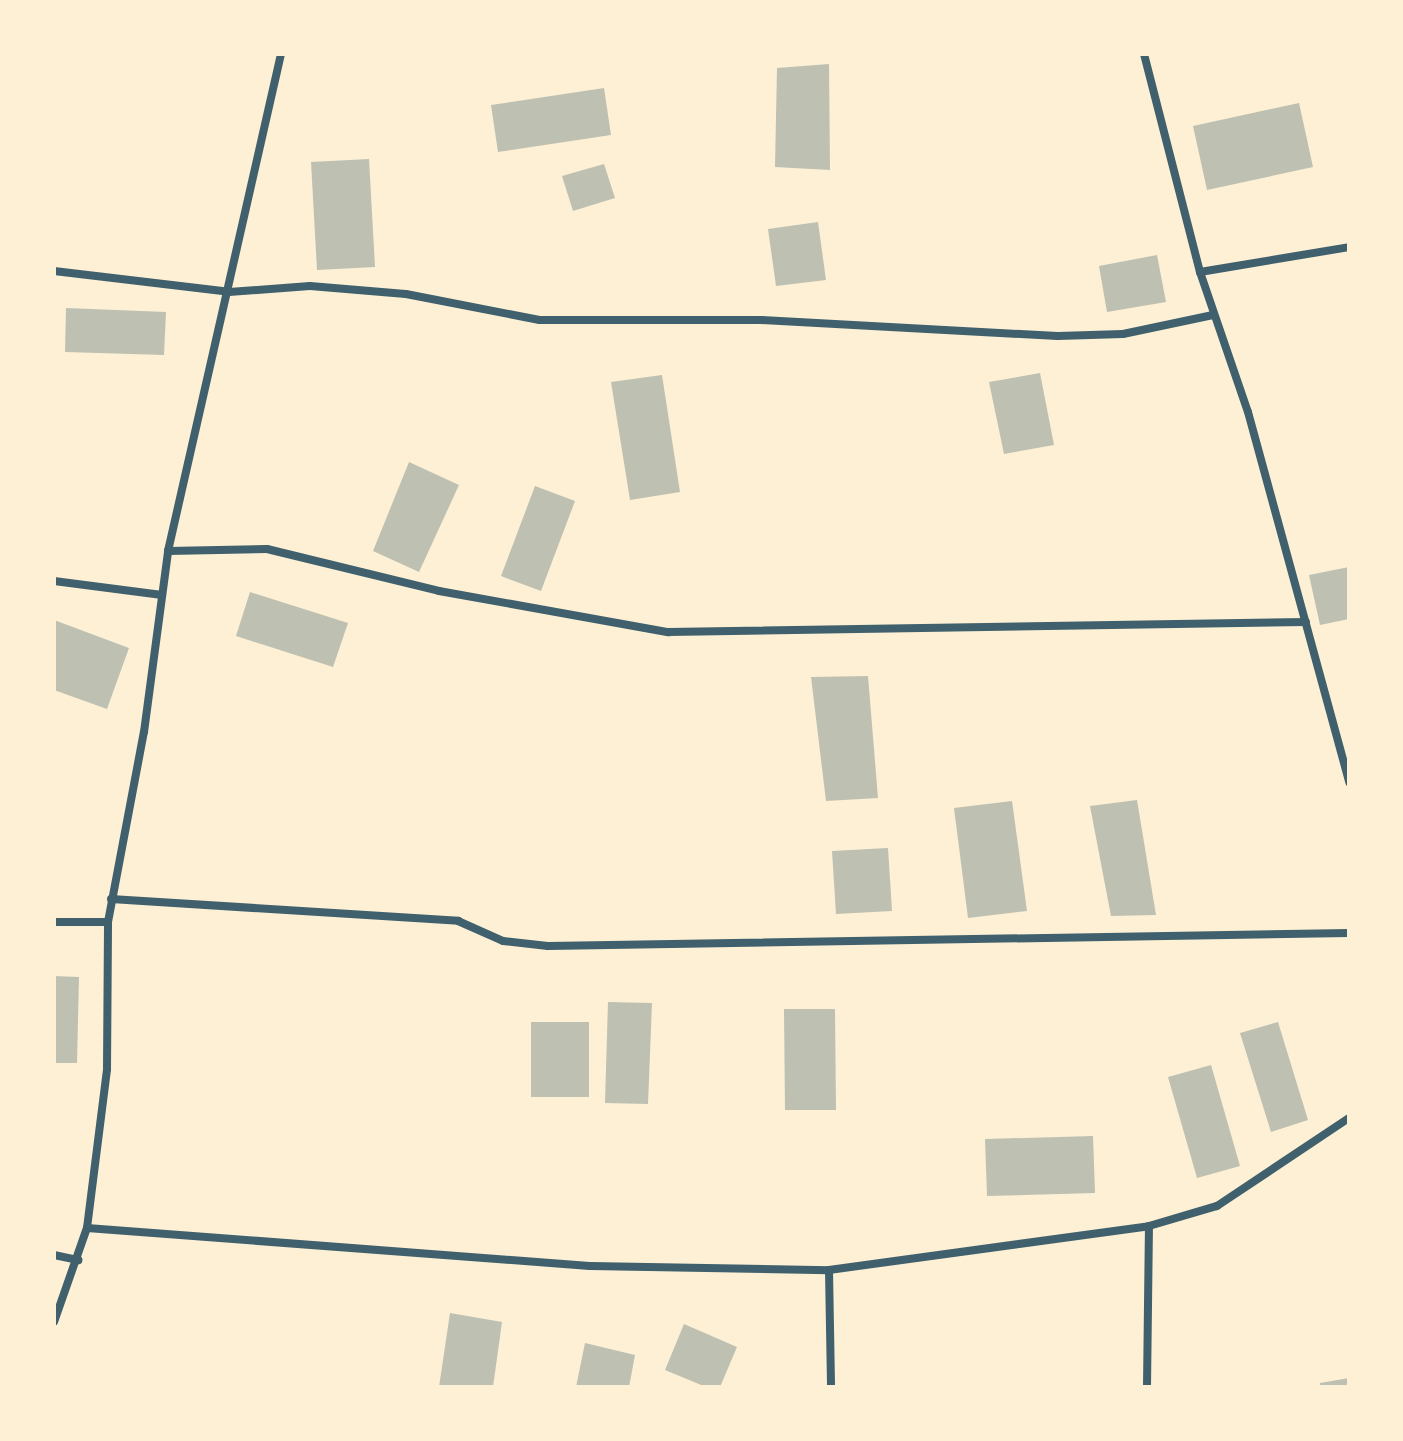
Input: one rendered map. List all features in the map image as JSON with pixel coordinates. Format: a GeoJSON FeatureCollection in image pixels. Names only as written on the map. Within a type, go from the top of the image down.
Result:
{"type":"FeatureCollection","features":[{"type":"Feature","properties":{"kind":"street"},"geometry":{"type":"LineString","coordinates":[[54,1322],[87,1228],[107,1069],[108,922],[144,732],[168,551],[281,54]]}},
{"type":"Feature","properties":{"kind":"street"},"geometry":{"type":"LineString","coordinates":[[1144,54],[1200,272],[1248,412],[1349,782]]}},
{"type":"Feature","properties":{"kind":"street"},"geometry":{"type":"LineString","coordinates":[[1200,272],[1349,247]]}},
{"type":"Feature","properties":{"kind":"street"},"geometry":{"type":"LineString","coordinates":[[54,271],[229,292],[310,286],[406,294],[540,320],[761,320],[1058,336],[1123,334],[1213,315]]}},
{"type":"Feature","properties":{"kind":"street"},"geometry":{"type":"LineString","coordinates":[[168,551],[267,549],[439,591],[668,632],[1306,622]]}},
{"type":"Feature","properties":{"kind":"street"},"geometry":{"type":"LineString","coordinates":[[54,581],[162,595]]}},
{"type":"Feature","properties":{"kind":"street"},"geometry":{"type":"LineString","coordinates":[[111,899],[458,921],[503,941],[548,946],[1349,933]]}},
{"type":"Feature","properties":{"kind":"street"},"geometry":{"type":"LineString","coordinates":[[54,922],[108,922]]}},
{"type":"Feature","properties":{"kind":"street"},"geometry":{"type":"LineString","coordinates":[[87,1228],[590,1266],[829,1270],[1149,1226],[1217,1206],[1349,1118]]}},
{"type":"Feature","properties":{"kind":"street"},"geometry":{"type":"LineString","coordinates":[[1147,1387],[1149,1226]]}},
{"type":"Feature","properties":{"kind":"street"},"geometry":{"type":"LineString","coordinates":[[54,1255],[78,1260]]}},
{"type":"Feature","properties":{"kind":"street"},"geometry":{"type":"LineString","coordinates":[[829,1270],[831,1387]]}},
{"type":"Feature","properties":{"kind":"building"},"geometry":{"type":"Polygon","coordinates":[[[829,64],[830,170],[775,167],[777,68],[829,64]]]}},
{"type":"Feature","properties":{"kind":"building"},"geometry":{"type":"Polygon","coordinates":[[[604,88],[611,135],[498,152],[491,105],[604,88]]]}},
{"type":"Feature","properties":{"kind":"building"},"geometry":{"type":"Polygon","coordinates":[[[1299,103],[1313,167],[1207,190],[1193,126],[1299,103]]]}},
{"type":"Feature","properties":{"kind":"building"},"geometry":{"type":"Polygon","coordinates":[[[369,159],[375,267],[317,270],[311,162],[369,159]]]}},
{"type":"Feature","properties":{"kind":"building"},"geometry":{"type":"Polygon","coordinates":[[[604,164],[615,198],[573,211],[562,176],[604,164]]]}},
{"type":"Feature","properties":{"kind":"building"},"geometry":{"type":"Polygon","coordinates":[[[818,222],[826,280],[776,286],[768,229],[818,222]]]}},
{"type":"Feature","properties":{"kind":"building"},"geometry":{"type":"Polygon","coordinates":[[[1157,255],[1166,302],[1107,312],[1099,266],[1157,255]]]}},
{"type":"Feature","properties":{"kind":"building"},"geometry":{"type":"Polygon","coordinates":[[[66,308],[166,312],[164,355],[65,352],[66,308]]]}},
{"type":"Feature","properties":{"kind":"building"},"geometry":{"type":"Polygon","coordinates":[[[1040,373],[1054,445],[1004,454],[989,382],[1040,373]]]}},
{"type":"Feature","properties":{"kind":"building"},"geometry":{"type":"Polygon","coordinates":[[[662,375],[680,492],[630,500],[611,382],[662,375]]]}},
{"type":"Feature","properties":{"kind":"building"},"geometry":{"type":"Polygon","coordinates":[[[409,462],[459,485],[419,572],[373,551],[409,462]]]}},
{"type":"Feature","properties":{"kind":"building"},"geometry":{"type":"Polygon","coordinates":[[[535,486],[575,501],[541,591],[501,576],[535,486]]]}},
{"type":"Feature","properties":{"kind":"building"},"geometry":{"type":"Polygon","coordinates":[[[1349,567],[1349,619],[1320,625],[1309,575],[1349,567]]]}},
{"type":"Feature","properties":{"kind":"building"},"geometry":{"type":"Polygon","coordinates":[[[250,592],[348,623],[333,667],[236,636],[250,592]]]}},
{"type":"Feature","properties":{"kind":"building"},"geometry":{"type":"Polygon","coordinates":[[[54,620],[129,648],[107,709],[54,690],[54,620]]]}},
{"type":"Feature","properties":{"kind":"building"},"geometry":{"type":"Polygon","coordinates":[[[868,676],[878,798],[826,801],[811,677],[868,676]]]}},
{"type":"Feature","properties":{"kind":"building"},"geometry":{"type":"Polygon","coordinates":[[[1137,800],[1156,915],[1111,916],[1090,806],[1137,800]]]}},
{"type":"Feature","properties":{"kind":"building"},"geometry":{"type":"Polygon","coordinates":[[[1012,801],[1027,911],[968,918],[954,808],[1012,801]]]}},
{"type":"Feature","properties":{"kind":"building"},"geometry":{"type":"Polygon","coordinates":[[[888,848],[892,911],[836,914],[832,851],[888,848]]]}},
{"type":"Feature","properties":{"kind":"building"},"geometry":{"type":"Polygon","coordinates":[[[54,976],[79,977],[77,1063],[54,1063],[54,976]]]}},
{"type":"Feature","properties":{"kind":"building"},"geometry":{"type":"Polygon","coordinates":[[[608,1002],[652,1003],[648,1104],[605,1103],[608,1002]]]}},
{"type":"Feature","properties":{"kind":"building"},"geometry":{"type":"Polygon","coordinates":[[[784,1009],[835,1009],[836,1110],[785,1110],[784,1009]]]}},
{"type":"Feature","properties":{"kind":"building"},"geometry":{"type":"Polygon","coordinates":[[[531,1022],[589,1022],[589,1097],[531,1097],[531,1022]]]}},
{"type":"Feature","properties":{"kind":"building"},"geometry":{"type":"Polygon","coordinates":[[[1278,1022],[1308,1120],[1271,1132],[1240,1033],[1278,1022]]]}},
{"type":"Feature","properties":{"kind":"building"},"geometry":{"type":"Polygon","coordinates":[[[1211,1065],[1240,1166],[1197,1178],[1168,1077],[1211,1065]]]}},
{"type":"Feature","properties":{"kind":"building"},"geometry":{"type":"Polygon","coordinates":[[[1093,1136],[1095,1193],[987,1196],[985,1139],[1093,1136]]]}},
{"type":"Feature","properties":{"kind":"building"},"geometry":{"type":"Polygon","coordinates":[[[450,1313],[502,1322],[493,1387],[439,1387],[450,1313]]]}},
{"type":"Feature","properties":{"kind":"building"},"geometry":{"type":"Polygon","coordinates":[[[684,1324],[737,1347],[720,1387],[706,1387],[665,1370],[684,1324]]]}},
{"type":"Feature","properties":{"kind":"building"},"geometry":{"type":"Polygon","coordinates":[[[585,1343],[635,1355],[629,1387],[576,1387],[585,1343]]]}},
{"type":"Feature","properties":{"kind":"building"},"geometry":{"type":"Polygon","coordinates":[[[1349,1378],[1349,1387],[1320,1387],[1320,1383],[1349,1378]]]}}]}
